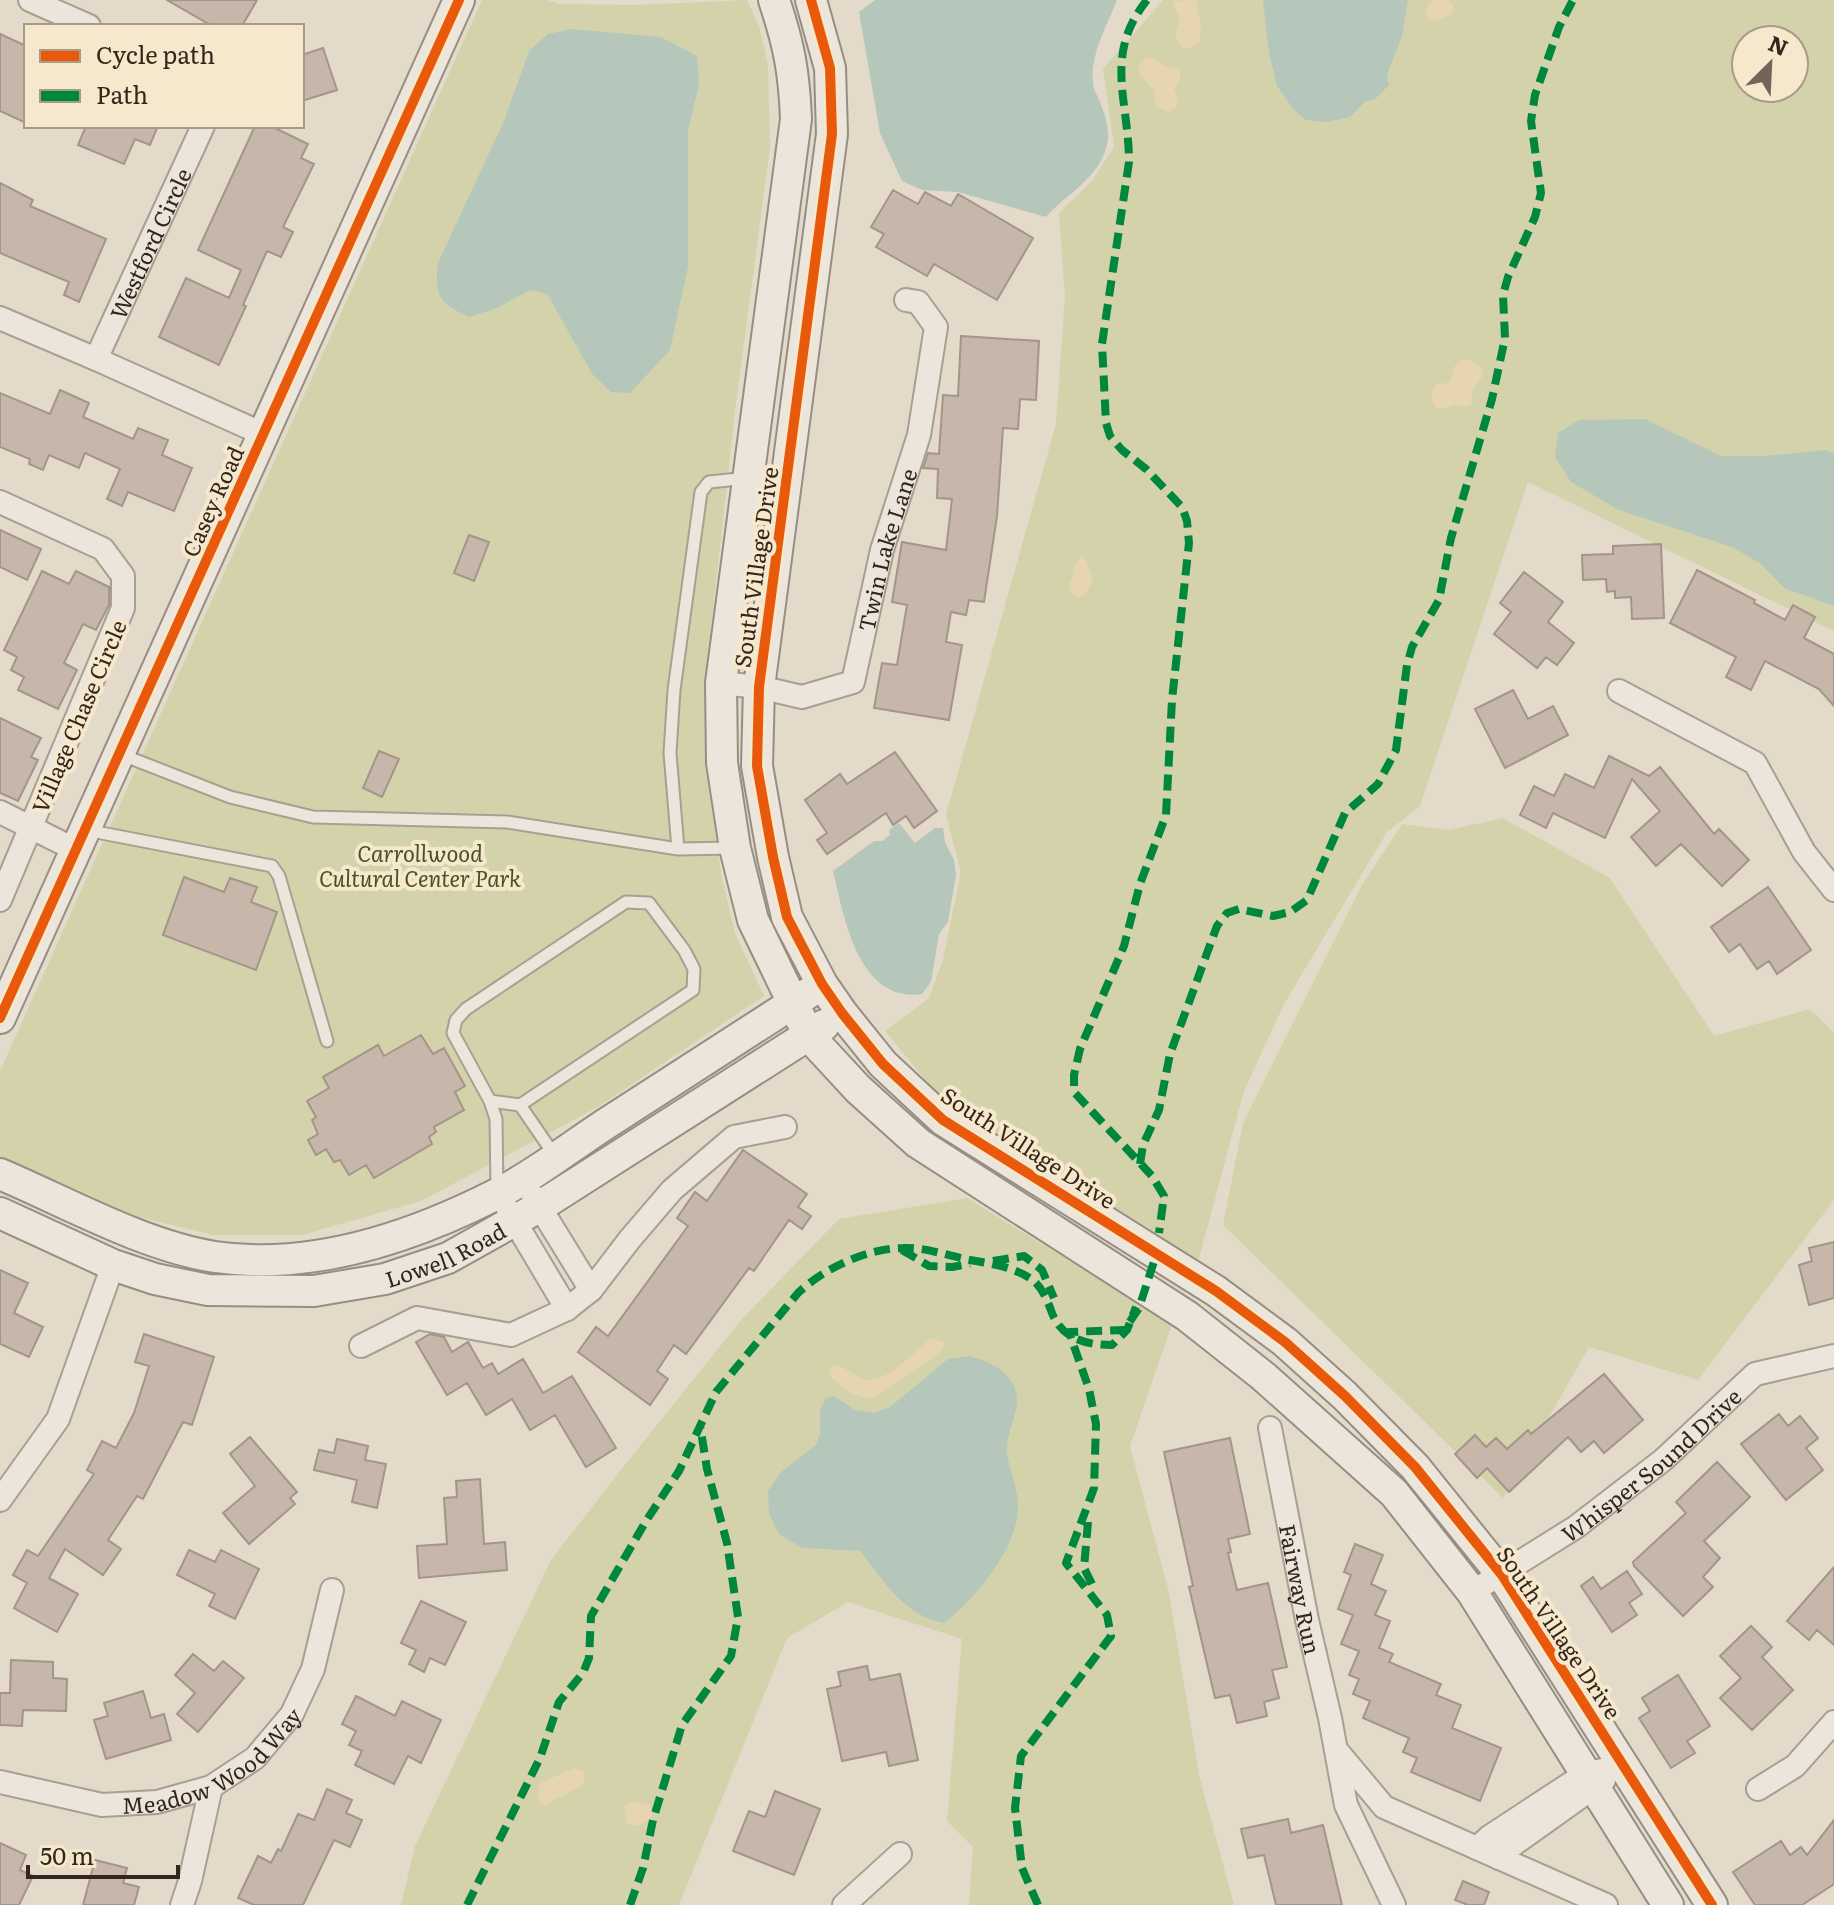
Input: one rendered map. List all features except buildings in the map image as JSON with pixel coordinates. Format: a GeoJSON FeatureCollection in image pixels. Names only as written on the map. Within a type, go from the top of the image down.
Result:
{"type":"FeatureCollection","features":[{"type":"Feature","properties":{"kind":"street"},"geometry":{"type":"LineString","coordinates":[[30,0],[84,24]]}},
{"type":"Feature","properties":{"kind":"street","name":"Casey Road"},"geometry":{"type":"LineString","coordinates":[[0,1018],[459,0]]}},
{"type":"Feature","properties":{"kind":"street","name":"South Village Drive"},"geometry":{"type":"LineString","coordinates":[[774,0],[794,70],[796,119],[721,683],[722,763],[735,848],[753,920],[792,1004],[809,1036],[858,1089],[918,1143],[1187,1316],[1263,1376],[1394,1493],[1472,1592],[1668,1905]]}},
{"type":"Feature","properties":{"kind":"street","name":"South Village Drive"},"geometry":{"type":"LineString","coordinates":[[811,0],[830,68],[832,134],[759,687],[757,766],[787,917],[822,984],[842,1013],[883,1064],[943,1120],[1216,1291],[1285,1342],[1415,1467],[1502,1575],[1712,1905]]}},
{"type":"Feature","properties":{"kind":"street","name":"Westford Circle"},"geometry":{"type":"LineString","coordinates":[[96,359],[202,128]]}},
{"type":"Feature","properties":{"kind":"street","name":"Twin Lake Lane"},"geometry":{"type":"LineString","coordinates":[[721,683],[759,687],[802,697],[853,682],[882,550],[919,435],[936,327],[918,302],[906,300]]}},
{"type":"Feature","properties":{"kind":"street"},"geometry":{"type":"LineString","coordinates":[[0,318],[263,434]]}},
{"type":"Feature","properties":{"kind":"street","name":"Village Chase Circle"},"geometry":{"type":"LineString","coordinates":[[0,502],[103,549],[123,576],[123,608],[0,900]]}},
{"type":"Feature","properties":{"kind":"street"},"geometry":{"type":"LineString","coordinates":[[1619,691],[1755,763],[1804,852],[1834,890]]}},
{"type":"Feature","properties":{"kind":"street"},"geometry":{"type":"LineString","coordinates":[[0,812],[31,827],[81,840]]}},
{"type":"Feature","properties":{"kind":"street","name":"Lowell Road"},"geometry":{"type":"LineString","coordinates":[[0,1174],[163,1244],[213,1256],[245,1260],[313,1257],[376,1243],[428,1225],[510,1186],[822,984]]}},
{"type":"Feature","properties":{"kind":"street","name":"Lowell Road"},"geometry":{"type":"LineString","coordinates":[[0,1213],[113,1265],[155,1279],[208,1290],[314,1291],[385,1279],[448,1258],[527,1214],[842,1013]]}},
{"type":"Feature","properties":{"kind":"street"},"geometry":{"type":"LineString","coordinates":[[361,1346],[417,1318],[511,1335],[567,1309],[591,1290],[672,1190],[734,1137],[785,1127]]}},
{"type":"Feature","properties":{"kind":"street"},"geometry":{"type":"LineString","coordinates":[[510,1186],[527,1214],[567,1309]]}},
{"type":"Feature","properties":{"kind":"street"},"geometry":{"type":"LineString","coordinates":[[527,1214],[591,1290]]}},
{"type":"Feature","properties":{"kind":"street"},"geometry":{"type":"LineString","coordinates":[[0,1500],[58,1419],[113,1265],[126,1258],[152,1257],[217,1271],[245,1260]]}},
{"type":"Feature","properties":{"kind":"street","name":"Whisper Sound Drive"},"geometry":{"type":"LineString","coordinates":[[1472,1592],[1576,1527],[1663,1460],[1755,1374],[1834,1356]]}},
{"type":"Feature","properties":{"kind":"street","name":"Fairway Run"},"geometry":{"type":"LineString","coordinates":[[1270,1428],[1346,1805],[1394,1905]]}},
{"type":"Feature","properties":{"kind":"street","name":"Meadow Wood Way"},"geometry":{"type":"LineString","coordinates":[[0,1782],[102,1805],[157,1802],[211,1787],[255,1758],[292,1714],[313,1669],[332,1590]]}},
{"type":"Feature","properties":{"kind":"street"},"geometry":{"type":"LineString","coordinates":[[1758,1789],[1795,1766],[1834,1722]]}},
{"type":"Feature","properties":{"kind":"street","name":"Fairway Run"},"geometry":{"type":"LineString","coordinates":[[1336,1751],[1384,1807],[1606,1905]]}},
{"type":"Feature","properties":{"kind":"street"},"geometry":{"type":"LineString","coordinates":[[1477,1848],[1489,1837],[1624,1765]]}},
{"type":"Feature","properties":{"kind":"street"},"geometry":{"type":"LineString","coordinates":[[1499,1858],[1590,1781]]}},
{"type":"Feature","properties":{"kind":"street"},"geometry":{"type":"LineString","coordinates":[[182,1905],[211,1787]]}},
{"type":"Feature","properties":{"kind":"street"},"geometry":{"type":"LineString","coordinates":[[1360,1829],[1384,1807]]}},
{"type":"Feature","properties":{"kind":"street"},"geometry":{"type":"LineString","coordinates":[[844,1905],[900,1854]]}},
{"type":"Feature","properties":{"kind":"lane"},"geometry":{"type":"LineString","coordinates":[[678,849],[670,753],[673,705],[701,492],[709,482],[748,478]]}},
{"type":"Feature","properties":{"kind":"lane"},"geometry":{"type":"LineString","coordinates":[[120,754],[230,797],[313,817],[507,822],[678,849],[735,848]]}},
{"type":"Feature","properties":{"kind":"lane"},"geometry":{"type":"LineString","coordinates":[[81,840],[272,866],[279,876],[327,1041]]}},
{"type":"Feature","properties":{"kind":"lane"},"geometry":{"type":"LineString","coordinates":[[490,1101],[520,1105],[693,990],[694,969],[684,950],[649,903],[626,902],[466,1009],[456,1020],[453,1033],[490,1101],[496,1119],[510,1186]]}},
{"type":"Feature","properties":{"kind":"lane"},"geometry":{"type":"LineString","coordinates":[[520,1105],[556,1156]]}},
{"type":"Feature","properties":{"kind":"green space","name":"Carrollwood Cultural Center Park"},"geometry":{"type":"Polygon","coordinates":[[[482,0],[636,5],[747,0],[759,26],[768,64],[770,148],[736,403],[707,664],[705,765],[721,873],[735,933],[764,996],[596,1108],[421,1201],[302,1235],[213,1235],[118,1212],[9,1165],[0,1157],[0,1071],[482,0]]]}},
{"type":"Feature","properties":{"kind":"green space"},"geometry":{"type":"Polygon","coordinates":[[[1163,0],[1834,0],[1834,631],[1528,482],[1420,806],[1387,832],[1284,1004],[1244,1091],[1198,1262],[974,1125],[941,1099],[885,1031],[929,998],[943,960],[961,872],[946,815],[1056,424],[1065,297],[1059,213],[1092,181],[1114,147],[1103,69],[1163,0]]]}},
{"type":"Feature","properties":{"kind":"green space"},"geometry":{"type":"Polygon","coordinates":[[[1503,818],[1610,878],[1714,1036],[1810,1009],[1834,1033],[1834,1200],[1698,1380],[1589,1347],[1503,1498],[1223,1225],[1243,1123],[1362,885],[1402,824],[1449,830],[1503,818]]]}},
{"type":"Feature","properties":{"kind":"green space"},"geometry":{"type":"Polygon","coordinates":[[[967,1198],[1172,1324],[1130,1446],[1169,1593],[1199,1775],[1234,1905],[969,1905],[973,1847],[947,1821],[962,1639],[848,1602],[787,1638],[679,1905],[401,1905],[415,1846],[551,1560],[624,1466],[742,1319],[839,1219],[967,1198]]]}},
{"type":"Feature","properties":{"kind":"sand"},"geometry":{"type":"Polygon","coordinates":[[[1196,0],[1201,25],[1199,43],[1188,49],[1181,47],[1175,36],[1180,20],[1172,1],[1196,0]]]}},
{"type":"Feature","properties":{"kind":"sand"},"geometry":{"type":"Polygon","coordinates":[[[1448,0],[1453,5],[1452,14],[1434,22],[1426,15],[1429,2],[1448,0]]]}},
{"type":"Feature","properties":{"kind":"sand"},"geometry":{"type":"Polygon","coordinates":[[[1147,58],[1181,69],[1174,89],[1178,101],[1169,112],[1157,107],[1153,89],[1139,73],[1139,65],[1147,58]]]}},
{"type":"Feature","properties":{"kind":"sand"},"geometry":{"type":"Polygon","coordinates":[[[1469,359],[1481,368],[1483,375],[1472,392],[1472,403],[1467,407],[1455,404],[1440,409],[1434,406],[1431,393],[1436,385],[1450,382],[1454,367],[1461,360],[1469,359]]]}},
{"type":"Feature","properties":{"kind":"sand"},"geometry":{"type":"Polygon","coordinates":[[[1081,556],[1086,560],[1093,581],[1085,594],[1078,598],[1072,595],[1069,585],[1081,556]]]}},
{"type":"Feature","properties":{"kind":"sand"},"geometry":{"type":"Polygon","coordinates":[[[932,1338],[946,1343],[938,1354],[872,1399],[853,1394],[828,1375],[836,1365],[864,1379],[881,1377],[900,1366],[932,1338]]]}},
{"type":"Feature","properties":{"kind":"sand"},"geometry":{"type":"Polygon","coordinates":[[[574,1768],[585,1773],[583,1785],[545,1805],[538,1795],[541,1783],[574,1768]]]}},
{"type":"Feature","properties":{"kind":"sand"},"geometry":{"type":"Polygon","coordinates":[[[631,1802],[649,1804],[653,1813],[650,1820],[635,1826],[627,1823],[624,1806],[631,1802]]]}},
{"type":"Feature","properties":{"kind":"shaded area"},"geometry":{"type":"Polygon","coordinates":[[[875,0],[1117,0],[1094,61],[1093,85],[1108,134],[1104,154],[1093,172],[1046,217],[958,192],[922,190],[902,181],[880,133],[859,12],[875,0]]]}},
{"type":"Feature","properties":{"kind":"shaded area"},"geometry":{"type":"Polygon","coordinates":[[[1263,0],[1408,0],[1402,37],[1387,74],[1389,85],[1350,117],[1327,122],[1306,120],[1294,110],[1277,86],[1269,53],[1263,0]]]}},
{"type":"Feature","properties":{"kind":"shaded area"},"geometry":{"type":"Polygon","coordinates":[[[572,29],[661,37],[697,56],[699,85],[688,131],[688,267],[670,350],[630,393],[611,392],[593,375],[547,294],[530,290],[497,308],[469,317],[445,302],[438,291],[438,263],[504,121],[529,51],[548,34],[572,29]]]}},
{"type":"Feature","properties":{"kind":"shaded area"},"geometry":{"type":"Polygon","coordinates":[[[1645,419],[1721,456],[1766,456],[1826,450],[1834,453],[1834,606],[1784,588],[1761,564],[1732,547],[1619,510],[1571,482],[1555,457],[1558,433],[1579,420],[1645,419]]]}},
{"type":"Feature","properties":{"kind":"shaded area"},"geometry":{"type":"Polygon","coordinates":[[[899,823],[915,843],[935,828],[943,828],[945,842],[954,860],[956,875],[948,922],[939,934],[931,982],[922,994],[900,993],[883,985],[869,971],[849,933],[833,871],[874,841],[882,841],[890,835],[889,830],[899,823]]]}},
{"type":"Feature","properties":{"kind":"shaded area"},"geometry":{"type":"Polygon","coordinates":[[[969,1356],[995,1366],[1014,1385],[1017,1404],[1007,1452],[1018,1506],[1011,1538],[993,1571],[969,1601],[944,1623],[917,1613],[906,1605],[860,1551],[802,1548],[779,1534],[769,1513],[768,1491],[781,1472],[816,1445],[820,1433],[820,1410],[826,1398],[834,1396],[855,1410],[875,1413],[890,1407],[948,1359],[969,1356]]]}},
{"type":"Feature","properties":{"kind":"marked path"},"geometry":{"type":"LineString","coordinates":[[1147,0],[1134,20],[1122,59],[1129,162],[1102,344],[1106,423],[1110,436],[1122,450],[1146,469],[1182,507],[1189,543],[1172,700],[1166,815],[1140,884],[1124,946],[1080,1049],[1074,1092],[1152,1176],[1164,1196],[1159,1233]]}},
{"type":"Feature","properties":{"kind":"marked path"},"geometry":{"type":"LineString","coordinates":[[1140,1164],[1143,1145],[1159,1110],[1170,1054],[1217,926],[1227,913],[1239,909],[1273,916],[1290,912],[1307,900],[1345,813],[1378,784],[1396,750],[1407,665],[1412,647],[1439,600],[1451,538],[1492,399],[1505,338],[1503,295],[1535,217],[1541,193],[1531,121],[1535,95],[1559,27],[1573,0]]}},
{"type":"Feature","properties":{"kind":"marked path"},"geometry":{"type":"LineString","coordinates":[[467,1905],[540,1758],[559,1702],[583,1673],[589,1658],[591,1616],[679,1471],[716,1392],[808,1284],[861,1256],[889,1249],[912,1248],[995,1265],[1027,1276],[1040,1288],[1062,1329],[1084,1342],[1112,1345],[1127,1330],[1136,1307]]}},
{"type":"Feature","properties":{"kind":"marked path"},"geometry":{"type":"LineString","coordinates":[[1038,1905],[1022,1868],[1015,1808],[1021,1756],[1111,1636],[1107,1615],[1066,1563],[1094,1488],[1096,1424],[1089,1389],[1069,1332],[1124,1330],[1139,1308],[1158,1249]]}},
{"type":"Feature","properties":{"kind":"marked path"},"geometry":{"type":"LineString","coordinates":[[902,1250],[929,1266],[970,1264]]}},
{"type":"Feature","properties":{"kind":"marked path"},"geometry":{"type":"LineString","coordinates":[[993,1261],[1024,1256],[1042,1270],[1054,1298]]}},
{"type":"Feature","properties":{"kind":"marked path"},"geometry":{"type":"LineString","coordinates":[[630,1905],[682,1725],[731,1656],[738,1617],[727,1543],[707,1469],[700,1425]]}},
{"type":"Feature","properties":{"kind":"marked path"},"geometry":{"type":"LineString","coordinates":[[1088,1522],[1084,1568],[1094,1588]]}},
{"type":"Feature","properties":{"kind":"cycle path"},"geometry":{"type":"LineString","coordinates":[[0,1018],[459,0]]}},
{"type":"Feature","properties":{"kind":"cycle path"},"geometry":{"type":"LineString","coordinates":[[811,0],[830,68],[832,134],[759,687],[757,766],[787,917],[822,984],[842,1013],[883,1064],[943,1120],[1216,1291],[1285,1342],[1345,1396],[1415,1467],[1502,1575],[1712,1905]]}}]}
